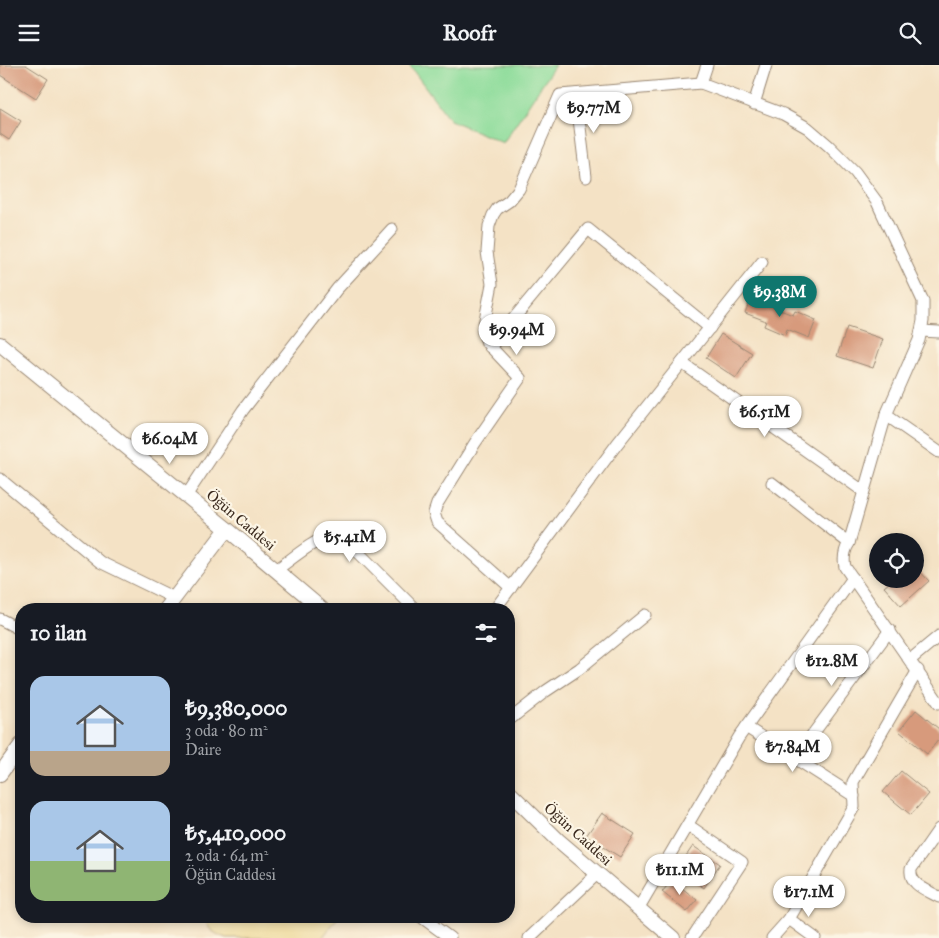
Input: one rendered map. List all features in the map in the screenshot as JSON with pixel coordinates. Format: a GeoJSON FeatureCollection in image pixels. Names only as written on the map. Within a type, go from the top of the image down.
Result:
{"type":"FeatureCollection","features":[{"type":"Feature","properties":{"kind":"street"},"geometry":{"type":"LineString","coordinates":[[701,83],[707,65]]}},
{"type":"Feature","properties":{"kind":"street"},"geometry":{"type":"LineString","coordinates":[[754,105],[766,65]]}},
{"type":"Feature","properties":{"kind":"street"},"geometry":{"type":"LineString","coordinates":[[511,588],[437,522],[434,513],[437,504],[475,443],[520,378],[490,347],[483,331],[492,284],[487,252],[490,221],[497,209],[509,201],[519,189],[560,95],[701,83],[754,105],[783,114],[808,128],[829,146],[862,180],[883,213],[923,301],[921,331],[916,349],[886,415],[849,543],[844,550],[844,562],[845,567],[939,703]]}},
{"type":"Feature","properties":{"kind":"street"},"geometry":{"type":"LineString","coordinates":[[576,94],[586,177]]}},
{"type":"Feature","properties":{"kind":"street"},"geometry":{"type":"LineString","coordinates":[[186,496],[243,410],[337,289],[392,229]]}},
{"type":"Feature","properties":{"kind":"street"},"geometry":{"type":"LineString","coordinates":[[490,347],[588,229],[710,328]]}},
{"type":"Feature","properties":{"kind":"street"},"geometry":{"type":"LineString","coordinates":[[500,603],[618,444],[762,262]]}},
{"type":"Feature","properties":{"kind":"street"},"geometry":{"type":"LineString","coordinates":[[921,331],[939,332]]}},
{"type":"Feature","properties":{"kind":"street","name":"Öğün Caddesi"},"geometry":{"type":"LineString","coordinates":[[0,344],[315,603]]}},
{"type":"Feature","properties":{"kind":"street"},"geometry":{"type":"LineString","coordinates":[[682,363],[863,491]]}},
{"type":"Feature","properties":{"kind":"street"},"geometry":{"type":"LineString","coordinates":[[886,415],[939,452]]}},
{"type":"Feature","properties":{"kind":"street"},"geometry":{"type":"LineString","coordinates":[[0,479],[100,562],[170,603],[226,529]]}},
{"type":"Feature","properties":{"kind":"street"},"geometry":{"type":"LineString","coordinates":[[772,483],[849,543]]}},
{"type":"Feature","properties":{"kind":"street"},"geometry":{"type":"LineString","coordinates":[[276,570],[321,539],[332,537],[342,539],[350,544],[410,603]]}},
{"type":"Feature","properties":{"kind":"street"},"geometry":{"type":"LineString","coordinates":[[638,909],[746,727],[853,578]]}},
{"type":"Feature","properties":{"kind":"street"},"geometry":{"type":"LineString","coordinates":[[515,715],[546,691],[579,669],[645,615]]}},
{"type":"Feature","properties":{"kind":"street"},"geometry":{"type":"LineString","coordinates":[[0,619],[15,627]]}},
{"type":"Feature","properties":{"kind":"street"},"geometry":{"type":"LineString","coordinates":[[795,758],[890,630]]}},
{"type":"Feature","properties":{"kind":"street"},"geometry":{"type":"LineString","coordinates":[[910,660],[939,636]]}},
{"type":"Feature","properties":{"kind":"street"},"geometry":{"type":"LineString","coordinates":[[772,938],[789,919],[854,807],[853,782],[918,670]]}},
{"type":"Feature","properties":{"kind":"street"},"geometry":{"type":"LineString","coordinates":[[746,727],[854,796]]}},
{"type":"Feature","properties":{"kind":"street"},"geometry":{"type":"LineString","coordinates":[[0,774],[15,753]]}},
{"type":"Feature","properties":{"kind":"street","name":"Öğün Caddesi"},"geometry":{"type":"LineString","coordinates":[[515,797],[558,840],[673,938]]}},
{"type":"Feature","properties":{"kind":"street"},"geometry":{"type":"LineString","coordinates":[[688,825],[742,862],[692,938]]}},
{"type":"Feature","properties":{"kind":"street"},"geometry":{"type":"LineString","coordinates":[[939,829],[910,872],[911,878],[916,884],[939,897]]}},
{"type":"Feature","properties":{"kind":"street"},"geometry":{"type":"LineString","coordinates":[[529,938],[597,874]]}},
{"type":"Feature","properties":{"kind":"street"},"geometry":{"type":"LineString","coordinates":[[789,919],[815,938]]}},
{"type":"Feature","properties":{"kind":"street"},"geometry":{"type":"LineString","coordinates":[[429,923],[446,937]]}},
{"type":"Feature","properties":{"kind":"green space"},"geometry":{"type":"Polygon","coordinates":[[[409,65],[555,65],[503,143],[450,120],[409,65]]]}},
{"type":"Feature","properties":{"kind":"sand"},"geometry":{"type":"Polygon","coordinates":[[[206,923],[334,923],[322,938],[226,938],[206,923]]]}},
{"type":"Feature","properties":{"kind":"building"},"geometry":{"type":"Polygon","coordinates":[[[0,65],[26,65],[48,79],[36,98],[0,75],[0,65]]]}},
{"type":"Feature","properties":{"kind":"building"},"geometry":{"type":"Polygon","coordinates":[[[0,108],[21,121],[9,140],[0,134],[0,108]]]}},
{"type":"Feature","properties":{"kind":"building"},"geometry":{"type":"Polygon","coordinates":[[[752,295],[773,303],[772,307],[793,315],[795,311],[816,320],[809,338],[787,329],[785,335],[764,326],[766,321],[745,313],[752,295]]]}},
{"type":"Feature","properties":{"kind":"building"},"geometry":{"type":"Polygon","coordinates":[[[847,327],[883,339],[873,368],[837,356],[847,327]]]}},
{"type":"Feature","properties":{"kind":"building"},"geometry":{"type":"Polygon","coordinates":[[[721,334],[752,353],[736,378],[706,358],[721,334]]]}},
{"type":"Feature","properties":{"kind":"building"},"geometry":{"type":"Polygon","coordinates":[[[924,576],[929,581],[924,585],[924,576]]]}},
{"type":"Feature","properties":{"kind":"building"},"geometry":{"type":"Polygon","coordinates":[[[885,588],[921,588],[901,606],[885,588]]]}},
{"type":"Feature","properties":{"kind":"building"},"geometry":{"type":"Polygon","coordinates":[[[916,710],[939,729],[939,739],[927,754],[899,731],[916,710]]]}},
{"type":"Feature","properties":{"kind":"building"},"geometry":{"type":"Polygon","coordinates":[[[901,771],[929,794],[911,815],[883,792],[901,771]]]}},
{"type":"Feature","properties":{"kind":"building"},"geometry":{"type":"Polygon","coordinates":[[[602,813],[635,834],[620,857],[586,836],[602,813]]]}},
{"type":"Feature","properties":{"kind":"building"},"geometry":{"type":"Polygon","coordinates":[[[693,846],[720,864],[704,888],[677,869],[693,846]]]}},
{"type":"Feature","properties":{"kind":"building"},"geometry":{"type":"Polygon","coordinates":[[[672,880],[697,900],[687,912],[662,892],[672,880]]]}}]}
